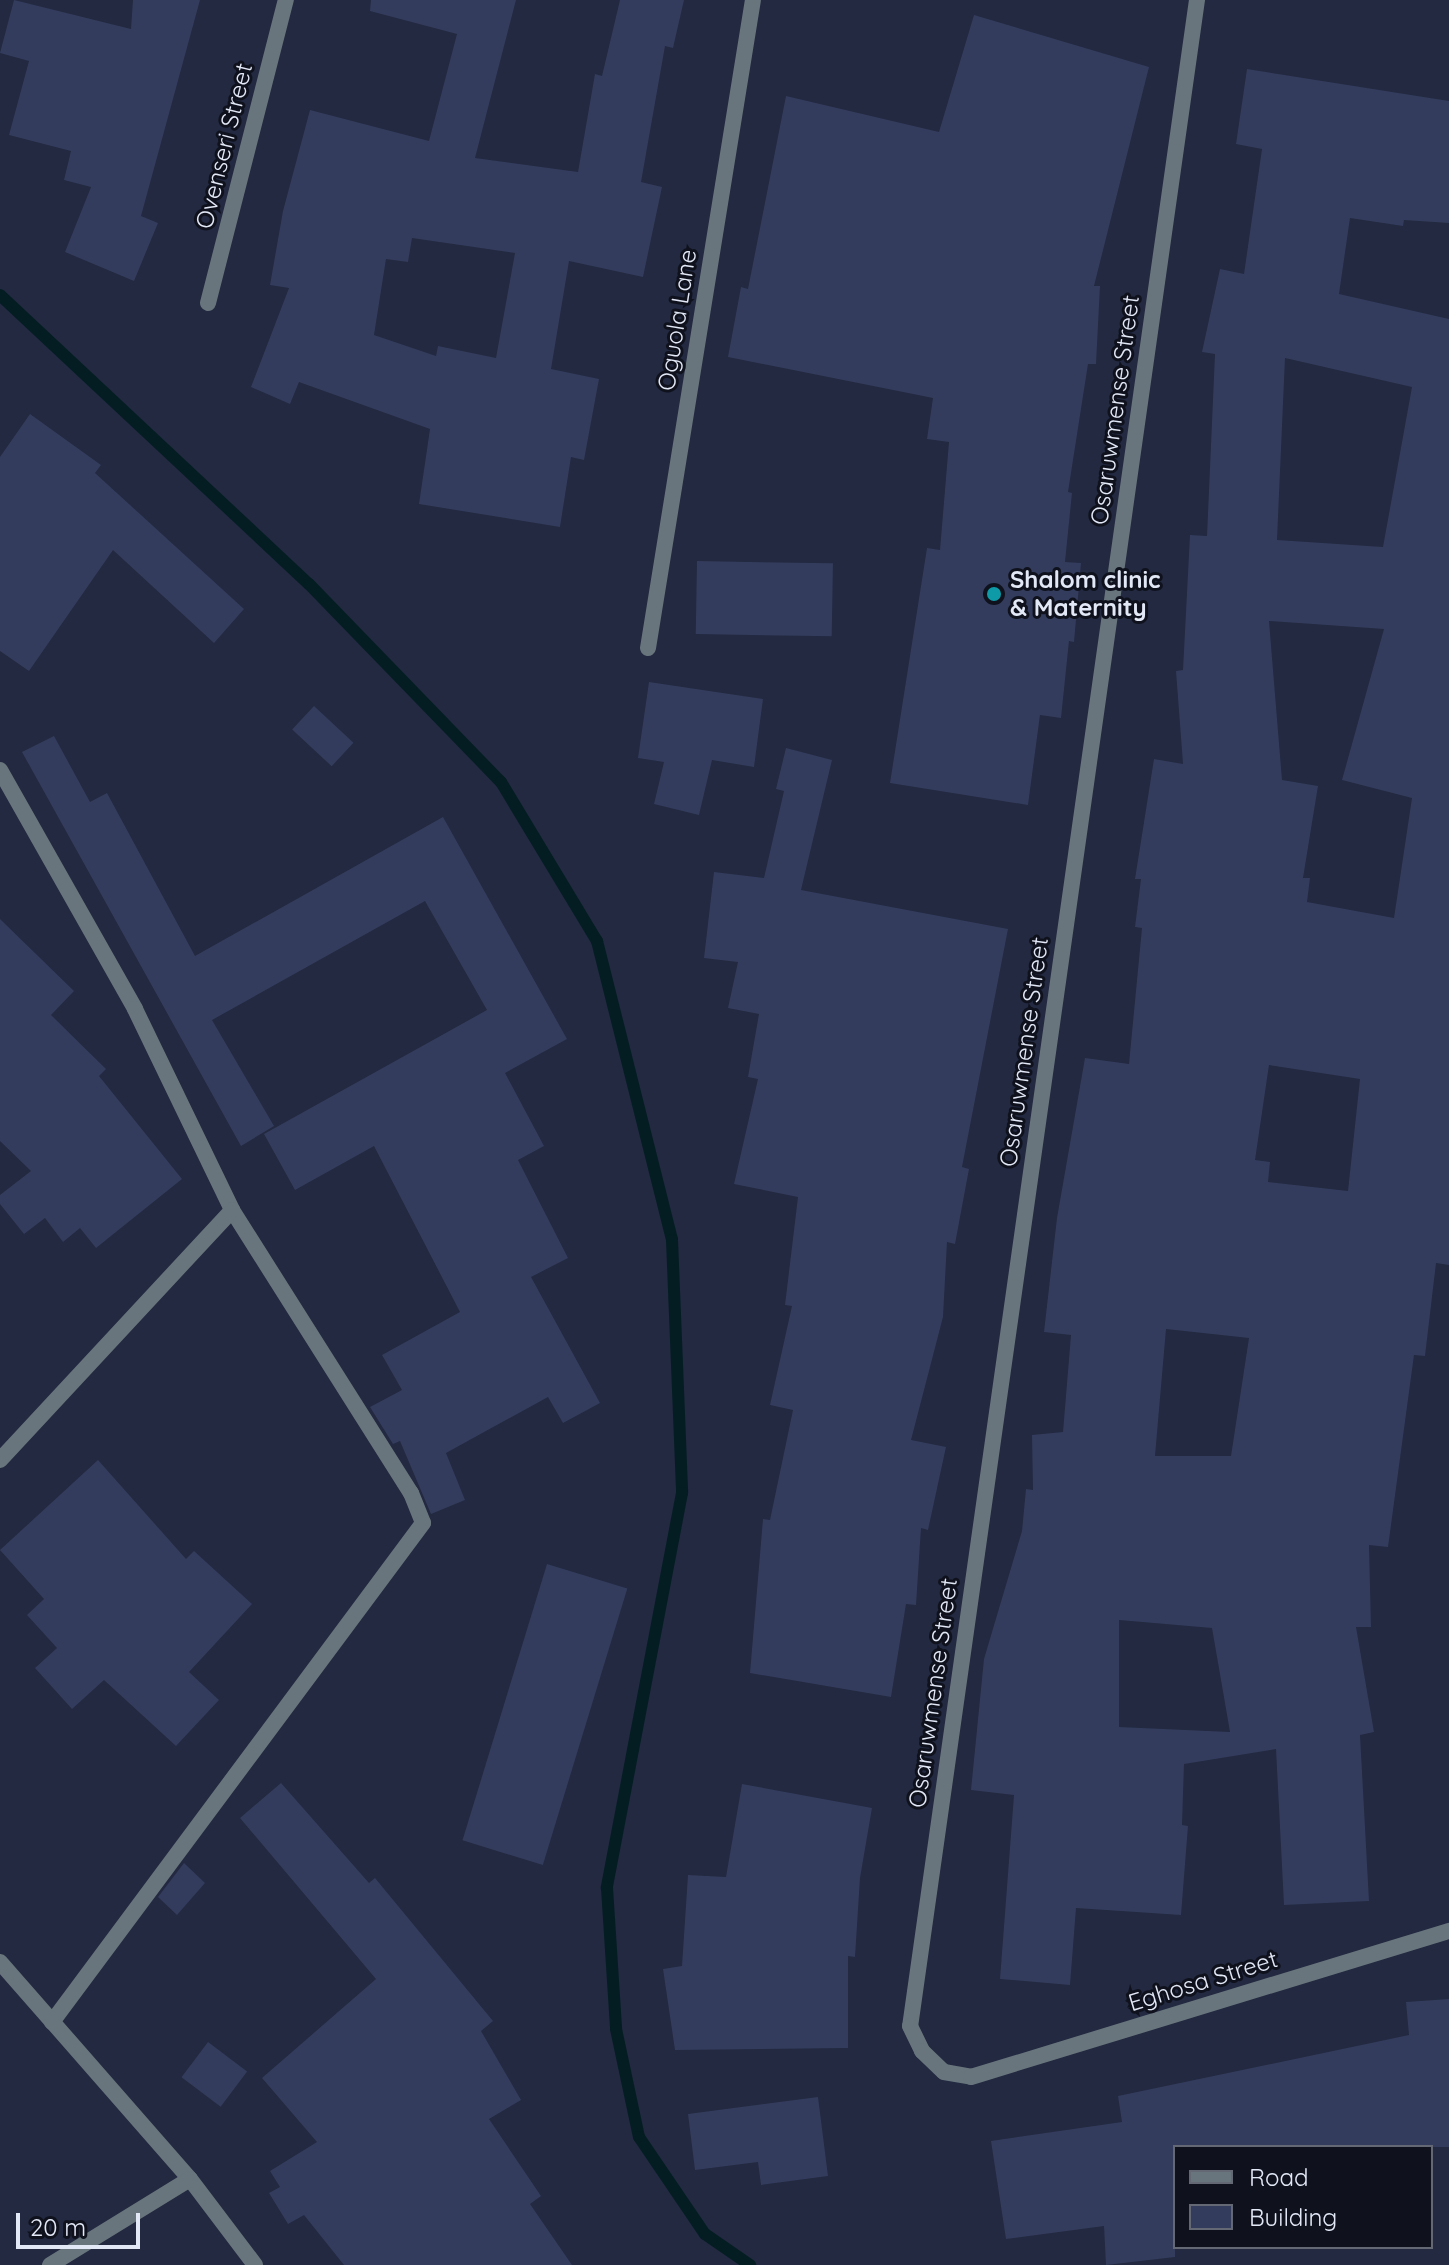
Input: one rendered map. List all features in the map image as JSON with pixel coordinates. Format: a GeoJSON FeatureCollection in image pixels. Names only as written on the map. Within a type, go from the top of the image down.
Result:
{"type":"FeatureCollection","features":[{"type":"Feature","properties":{"kind":"street","name":"Ovenseri Street"},"geometry":{"type":"LineString","coordinates":[[208,303],[286,0]]}},
{"type":"Feature","properties":{"kind":"street","name":"Oguola Lane"},"geometry":{"type":"LineString","coordinates":[[648,648],[753,0]]}},
{"type":"Feature","properties":{"kind":"street","name":"Osaruwmense Street"},"geometry":{"type":"LineString","coordinates":[[971,2077],[944,2072],[922,2051],[910,2026],[1197,0]]}},
{"type":"Feature","properties":{"kind":"street"},"geometry":{"type":"LineString","coordinates":[[0,770],[135,1009],[232,1210],[411,1493],[423,1523],[52,2022]]}},
{"type":"Feature","properties":{"kind":"street"},"geometry":{"type":"LineString","coordinates":[[0,1460],[232,1210]]}},
{"type":"Feature","properties":{"kind":"street","name":"Eghosa Street"},"geometry":{"type":"LineString","coordinates":[[971,2077],[1449,1931]]}},
{"type":"Feature","properties":{"kind":"street"},"geometry":{"type":"LineString","coordinates":[[0,1962],[190,2179],[255,2265]]}},
{"type":"Feature","properties":{"kind":"street"},"geometry":{"type":"LineString","coordinates":[[50,2265],[190,2179]]}},
{"type":"Feature","properties":{"kind":"building"},"geometry":{"type":"Polygon","coordinates":[[[14,0],[131,29],[133,0],[200,0],[141,216],[158,223],[134,281],[65,252],[91,187],[64,180],[71,151],[9,135],[29,61],[0,53],[14,0]]]}},
{"type":"Feature","properties":{"kind":"building"},"geometry":{"type":"Polygon","coordinates":[[[371,0],[516,0],[475,158],[578,172],[595,74],[602,76],[620,0],[684,0],[673,48],[665,46],[641,182],[662,187],[643,277],[569,261],[551,369],[599,379],[584,460],[571,457],[560,527],[419,504],[430,429],[299,382],[290,404],[251,387],[289,288],[270,285],[283,211],[310,110],[429,141],[457,34],[370,11],[371,0]],[[412,238],[408,262],[386,259],[374,335],[436,356],[438,346],[496,358],[515,253],[412,238]]]}},
{"type":"Feature","properties":{"kind":"building"},"geometry":{"type":"Polygon","coordinates":[[[974,15],[1149,67],[1094,286],[1100,286],[1096,364],[1088,364],[1068,492],[1072,493],[1065,562],[1081,563],[1074,642],[1069,641],[1061,718],[1040,715],[1028,805],[890,783],[927,548],[940,550],[949,442],[927,439],[933,398],[728,357],[741,287],[748,289],[786,96],[939,132],[974,15]]]}},
{"type":"Feature","properties":{"kind":"building"},"geometry":{"type":"Polygon","coordinates":[[[1247,69],[1449,101],[1449,223],[1404,220],[1403,226],[1350,218],[1339,294],[1449,319],[1449,1265],[1436,1263],[1425,1356],[1414,1355],[1388,1547],[1369,1545],[1371,1627],[1356,1627],[1374,1732],[1360,1735],[1369,1901],[1284,1905],[1276,1749],[1184,1764],[1182,1825],[1188,1826],[1181,1915],[1076,1908],[1070,1985],[1000,1979],[1014,1795],[971,1790],[984,1659],[1022,1531],[1026,1489],[1033,1490],[1032,1435],[1063,1432],[1071,1335],[1044,1332],[1057,1218],[1085,1058],[1129,1064],[1142,928],[1135,927],[1141,879],[1135,879],[1154,759],[1183,764],[1176,671],[1183,670],[1190,535],[1207,536],[1215,354],[1202,352],[1220,269],[1244,274],[1262,149],[1236,144],[1247,69]],[[1285,358],[1277,540],[1383,547],[1412,387],[1285,358]],[[1269,621],[1282,780],[1318,786],[1303,878],[1310,878],[1307,902],[1394,918],[1412,798],[1342,780],[1384,629],[1269,621]],[[1269,1065],[1255,1160],[1270,1162],[1268,1182],[1348,1191],[1360,1079],[1269,1065]],[[1166,1329],[1155,1456],[1231,1456],[1249,1338],[1166,1329]],[[1119,1620],[1119,1727],[1230,1732],[1212,1628],[1119,1620]]]}},
{"type":"Feature","properties":{"kind":"building"},"geometry":{"type":"Polygon","coordinates":[[[30,414],[101,465],[95,473],[244,609],[214,643],[113,550],[29,671],[0,651],[0,457],[30,414]]]}},
{"type":"Feature","properties":{"kind":"building"},"geometry":{"type":"Polygon","coordinates":[[[697,561],[833,563],[832,636],[696,634],[697,561]]]}},
{"type":"Feature","properties":{"kind":"building"},"geometry":{"type":"Polygon","coordinates":[[[649,682],[763,699],[754,767],[712,760],[699,815],[654,804],[664,762],[638,758],[649,682]]]}},
{"type":"Feature","properties":{"kind":"building"},"geometry":{"type":"Polygon","coordinates":[[[314,706],[353,743],[332,766],[292,729],[314,706]]]}},
{"type":"Feature","properties":{"kind":"building"},"geometry":{"type":"Polygon","coordinates":[[[54,736],[90,802],[107,793],[195,956],[443,817],[567,1039],[505,1073],[544,1146],[518,1160],[568,1258],[531,1277],[600,1403],[563,1423],[548,1397],[446,1453],[465,1500],[431,1514],[400,1441],[393,1444],[370,1407],[402,1390],[382,1355],[460,1312],[374,1146],[295,1190],[264,1134],[487,1010],[425,901],[212,1020],[274,1126],[241,1146],[22,752],[54,736]]]}},
{"type":"Feature","properties":{"kind":"building"},"geometry":{"type":"Polygon","coordinates":[[[786,748],[832,760],[801,890],[1008,929],[962,1167],[969,1169],[955,1244],[947,1242],[943,1317],[911,1440],[946,1447],[928,1530],[921,1528],[916,1605],[906,1604],[891,1697],[750,1673],[763,1519],[770,1520],[793,1410],[770,1405],[792,1306],[785,1305],[798,1197],[734,1184],[758,1079],[748,1077],[759,1014],[728,1008],[738,962],[704,958],[714,872],[764,878],[784,791],[776,789],[786,748]]]}},
{"type":"Feature","properties":{"kind":"building"},"geometry":{"type":"Polygon","coordinates":[[[0,919],[74,991],[51,1015],[106,1069],[99,1076],[182,1179],[96,1248],[80,1228],[63,1242],[45,1218],[24,1234],[0,1204],[0,1195],[31,1171],[0,1141],[0,919]]]}},
{"type":"Feature","properties":{"kind":"building"},"geometry":{"type":"Polygon","coordinates":[[[98,1460],[186,1559],[194,1551],[252,1604],[189,1672],[219,1700],[176,1746],[104,1680],[72,1709],[35,1668],[57,1648],[27,1615],[44,1599],[0,1550],[98,1460]]]}},
{"type":"Feature","properties":{"kind":"building"},"geometry":{"type":"Polygon","coordinates":[[[547,1564],[627,1589],[543,1865],[463,1840],[547,1564]]]}},
{"type":"Feature","properties":{"kind":"building"},"geometry":{"type":"Polygon","coordinates":[[[281,1783],[369,1883],[375,1878],[493,2021],[481,2031],[521,2100],[489,2119],[541,2196],[530,2204],[572,2265],[344,2265],[304,2215],[288,2224],[269,2193],[280,2187],[270,2171],[317,2142],[262,2078],[376,1979],[240,1818],[281,1783]]]}},
{"type":"Feature","properties":{"kind":"building"},"geometry":{"type":"Polygon","coordinates":[[[742,1784],[872,1808],[860,1878],[855,1957],[848,1956],[848,2048],[675,2050],[663,1969],[682,1966],[688,1875],[726,1877],[742,1784]]]}},
{"type":"Feature","properties":{"kind":"building"},"geometry":{"type":"Polygon","coordinates":[[[184,1863],[205,1883],[177,1915],[158,1897],[184,1863]]]}},
{"type":"Feature","properties":{"kind":"building"},"geometry":{"type":"Polygon","coordinates":[[[1449,1999],[1449,2147],[1173,2145],[1175,2257],[1106,2265],[1104,2226],[1006,2239],[991,2141],[1122,2122],[1118,2096],[1409,2035],[1406,2002],[1449,1999]]]}},
{"type":"Feature","properties":{"kind":"building"},"geometry":{"type":"Polygon","coordinates":[[[208,2042],[247,2071],[221,2107],[182,2077],[208,2042]]]}},
{"type":"Feature","properties":{"kind":"building"},"geometry":{"type":"Polygon","coordinates":[[[818,2097],[828,2176],[761,2185],[758,2162],[695,2170],[688,2114],[818,2097]]]}},
{"type":"Feature","properties":{"kind":"waterway"},"geometry":{"type":"LineString","coordinates":[[0,295],[309,584],[501,782],[597,941],[672,1240],[682,1493],[607,1888],[616,2029],[639,2137],[705,2234],[750,2265]]}},
{"type":"Feature","properties":{"kind":"place","name":"Shalom clinic & Maternity"},"geometry":{"type":"Point","coordinates":[994,594]}}]}
